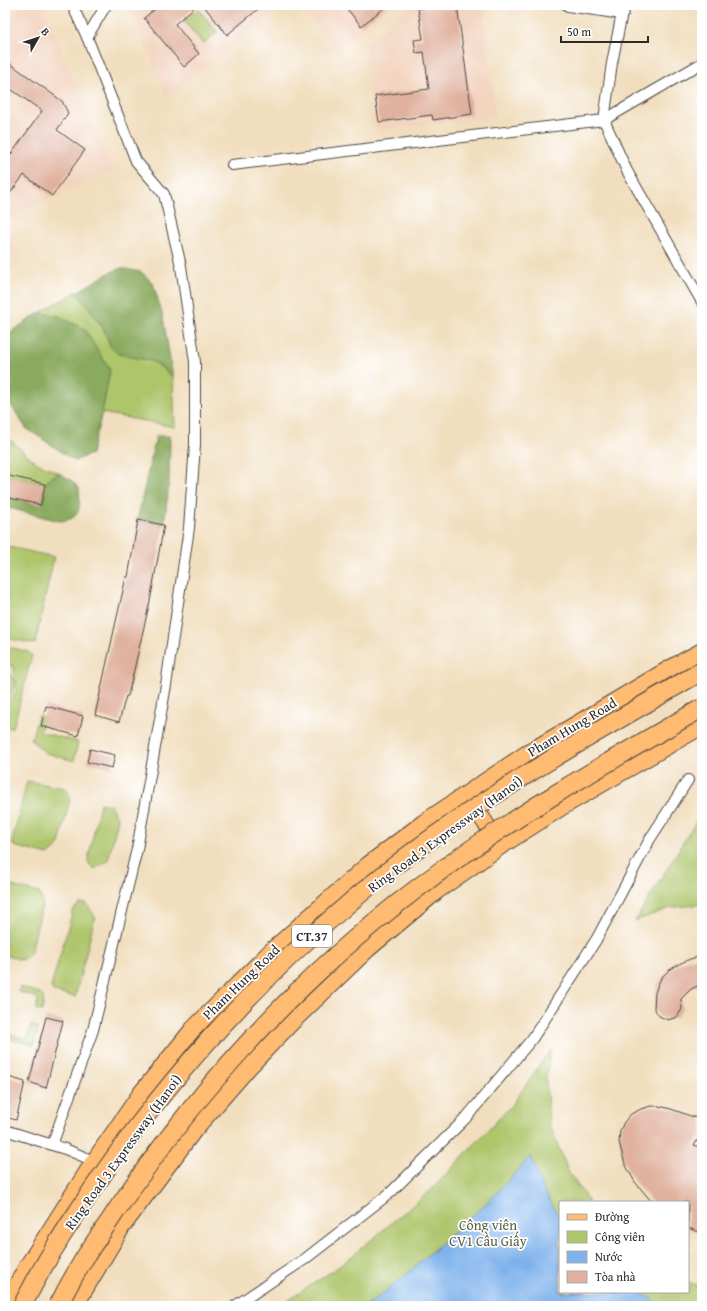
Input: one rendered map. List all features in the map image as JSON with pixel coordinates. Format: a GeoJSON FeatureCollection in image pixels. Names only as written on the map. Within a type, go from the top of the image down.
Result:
{"type":"FeatureCollection","features":[{"type":"Feature","properties":{"kind":"highway","name":"Ring Road 3 Expressway (Hanoi)"},"geometry":{"type":"LineString","coordinates":[[22,1306],[57,1243],[105,1171],[158,1099],[210,1038],[267,978],[323,926],[394,866],[465,815],[523,777],[702,671]]}},
{"type":"Feature","properties":{"kind":"highway","name":"Ring Road 3 Expressway (Hanoi)"},"geometry":{"type":"LineString","coordinates":[[58,1306],[84,1259],[132,1188],[182,1119],[233,1059],[289,1000],[344,949],[414,891],[476,846],[539,804],[702,708]]}},
{"type":"Feature","properties":{"kind":"main road","name":"Pham Hung Road"},"geometry":{"type":"LineString","coordinates":[[5,1306],[26,1268],[94,1161],[141,1093],[193,1029],[270,952],[369,864],[423,823],[526,754],[667,670],[702,651]]}},
{"type":"Feature","properties":{"kind":"main road"},"geometry":{"type":"LineString","coordinates":[[75,1306],[122,1227],[195,1129],[249,1067],[293,1021],[368,949],[437,890],[501,846],[562,807],[702,726]]}},
{"type":"Feature","properties":{"kind":"main road"},"geometry":{"type":"LineString","coordinates":[[466,794],[501,846]]}},
{"type":"Feature","properties":{"kind":"street"},"geometry":{"type":"LineString","coordinates":[[52,1145],[93,1030],[137,849],[166,685],[188,536],[195,445],[195,362],[181,266],[164,194],[136,161],[87,37],[72,5]]}},
{"type":"Feature","properties":{"kind":"street"},"geometry":{"type":"LineString","coordinates":[[87,37],[105,5]]}},
{"type":"Feature","properties":{"kind":"street"},"geometry":{"type":"LineString","coordinates":[[568,5],[624,9],[612,62],[604,120],[627,171],[702,302]]}},
{"type":"Feature","properties":{"kind":"street"},"geometry":{"type":"LineString","coordinates":[[232,165],[604,120],[702,63]]}},
{"type":"Feature","properties":{"kind":"street"},"geometry":{"type":"LineString","coordinates":[[235,1306],[305,1259],[390,1193],[465,1119],[532,1039],[596,940],[650,839],[688,780]]}},
{"type":"Feature","properties":{"kind":"street"},"geometry":{"type":"LineString","coordinates":[[5,1130],[52,1145],[94,1161]]}},
{"type":"Feature","properties":{"kind":"shaded area"},"geometry":{"type":"Polygon","coordinates":[[[21,5],[42,5],[113,170],[5,219],[5,27],[21,5]]]}},
{"type":"Feature","properties":{"kind":"shaded area"},"geometry":{"type":"Polygon","coordinates":[[[128,5],[282,5],[167,98],[128,5]]]}},
{"type":"Feature","properties":{"kind":"shaded area"},"geometry":{"type":"Polygon","coordinates":[[[300,5],[394,5],[336,51],[300,5]]]}},
{"type":"Feature","properties":{"kind":"shaded area"},"geometry":{"type":"Polygon","coordinates":[[[413,5],[483,5],[496,117],[375,130],[364,45],[413,5]]]}},
{"type":"Feature","properties":{"kind":"shaded area"},"geometry":{"type":"Polygon","coordinates":[[[5,227],[24,261],[5,273],[5,227]]]}},
{"type":"Feature","properties":{"kind":"green space"},"geometry":{"type":"Polygon","coordinates":[[[198,9],[217,32],[203,44],[184,21],[198,9]]]}},
{"type":"Feature","properties":{"kind":"green space"},"geometry":{"type":"Polygon","coordinates":[[[121,268],[141,272],[153,283],[163,317],[173,377],[156,363],[118,354],[111,347],[103,327],[84,302],[75,293],[109,273],[121,268]]]}},
{"type":"Feature","properties":{"kind":"green space"},"geometry":{"type":"Polygon","coordinates":[[[75,293],[84,302],[103,328],[111,347],[118,354],[156,363],[173,377],[175,427],[102,413],[110,370],[84,329],[58,316],[39,313],[75,293]]]}},
{"type":"Feature","properties":{"kind":"green space"},"geometry":{"type":"Polygon","coordinates":[[[39,313],[58,316],[84,329],[110,370],[102,413],[91,454],[75,461],[26,428],[5,396],[5,337],[39,313]]]}},
{"type":"Feature","properties":{"kind":"green space"},"geometry":{"type":"Polygon","coordinates":[[[5,435],[37,463],[59,473],[50,478],[45,484],[5,475],[5,435]]]}},
{"type":"Feature","properties":{"kind":"green space"},"geometry":{"type":"Polygon","coordinates":[[[156,436],[169,436],[170,439],[169,484],[164,525],[137,521],[156,436]]]}},
{"type":"Feature","properties":{"kind":"green space"},"geometry":{"type":"Polygon","coordinates":[[[59,473],[71,480],[79,488],[79,507],[76,515],[72,518],[59,521],[5,507],[5,497],[41,505],[45,486],[49,480],[59,473]]]}},
{"type":"Feature","properties":{"kind":"green space"},"geometry":{"type":"Polygon","coordinates":[[[5,546],[54,557],[35,644],[5,638],[5,546]]]}},
{"type":"Feature","properties":{"kind":"green space"},"geometry":{"type":"Polygon","coordinates":[[[5,646],[29,652],[32,655],[14,725],[11,728],[5,727],[5,711],[16,691],[16,684],[13,666],[9,666],[5,662],[5,646]]]}},
{"type":"Feature","properties":{"kind":"green space"},"geometry":{"type":"Polygon","coordinates":[[[5,665],[13,679],[14,688],[5,703],[5,665]]]}},
{"type":"Feature","properties":{"kind":"green space"},"geometry":{"type":"Polygon","coordinates":[[[38,716],[44,717],[40,732],[78,742],[74,761],[46,753],[31,740],[38,716]]]}},
{"type":"Feature","properties":{"kind":"green space"},"geometry":{"type":"Polygon","coordinates":[[[27,781],[64,788],[68,791],[70,796],[59,846],[48,855],[14,846],[12,842],[27,781]]]}},
{"type":"Feature","properties":{"kind":"green space"},"geometry":{"type":"Polygon","coordinates":[[[100,803],[110,805],[118,819],[108,861],[94,869],[89,864],[88,860],[100,803]]]}},
{"type":"Feature","properties":{"kind":"green space"},"geometry":{"type":"Polygon","coordinates":[[[702,812],[702,904],[670,908],[635,921],[702,812]]]}},
{"type":"Feature","properties":{"kind":"green space"},"geometry":{"type":"Polygon","coordinates":[[[5,884],[39,893],[43,902],[31,952],[21,960],[5,955],[5,884]]]}},
{"type":"Feature","properties":{"kind":"green space"},"geometry":{"type":"Polygon","coordinates":[[[81,903],[87,904],[95,917],[75,997],[54,992],[51,987],[73,910],[81,903]]]}},
{"type":"Feature","properties":{"kind":"green space"},"geometry":{"type":"Polygon","coordinates":[[[20,987],[42,995],[44,1001],[42,1011],[36,1010],[38,998],[19,992],[20,987]]]}},
{"type":"Feature","properties":{"kind":"green space"},"geometry":{"type":"Polygon","coordinates":[[[31,1025],[37,1027],[38,1029],[34,1045],[7,1039],[8,1034],[27,1039],[31,1025]]]}},
{"type":"Feature","properties":{"kind":"green space","name":"Công viên CV1 Cầu Giấy"},"geometry":{"type":"Polygon","coordinates":[[[551,1049],[546,1078],[549,1123],[569,1173],[588,1201],[559,1201],[559,1293],[689,1293],[689,1282],[702,1287],[702,1306],[280,1306],[341,1265],[431,1190],[512,1105],[551,1049]]]}},
{"type":"Feature","properties":{"kind":"water"},"geometry":{"type":"Polygon","coordinates":[[[531,1156],[542,1187],[559,1217],[559,1293],[641,1293],[658,1303],[667,1306],[365,1306],[380,1296],[410,1271],[492,1198],[531,1156]]]}},
{"type":"Feature","properties":{"kind":"building"},"geometry":{"type":"Polygon","coordinates":[[[160,5],[197,5],[175,24],[199,54],[184,67],[144,18],[160,5]]]}},
{"type":"Feature","properties":{"kind":"building"},"geometry":{"type":"Polygon","coordinates":[[[203,5],[263,5],[227,35],[203,5]]]}},
{"type":"Feature","properties":{"kind":"building"},"geometry":{"type":"Polygon","coordinates":[[[344,5],[388,5],[361,26],[344,5]]]}},
{"type":"Feature","properties":{"kind":"building"},"geometry":{"type":"Polygon","coordinates":[[[457,5],[472,114],[433,120],[432,115],[379,122],[375,96],[429,89],[424,52],[416,53],[414,40],[423,39],[418,9],[457,5]]]}},
{"type":"Feature","properties":{"kind":"building"},"geometry":{"type":"Polygon","coordinates":[[[5,60],[62,101],[68,113],[57,130],[85,150],[52,196],[24,175],[5,200],[5,154],[9,157],[42,111],[5,85],[5,60]]]}},
{"type":"Feature","properties":{"kind":"building"},"geometry":{"type":"Polygon","coordinates":[[[5,475],[45,484],[41,505],[5,497],[5,475]]]}},
{"type":"Feature","properties":{"kind":"building"},"geometry":{"type":"Polygon","coordinates":[[[138,520],[164,525],[150,601],[128,696],[126,696],[119,722],[95,715],[126,577],[128,577],[138,520]]]}},
{"type":"Feature","properties":{"kind":"building"},"geometry":{"type":"Polygon","coordinates":[[[46,706],[83,716],[78,736],[41,726],[46,706]]]}},
{"type":"Feature","properties":{"kind":"building"},"geometry":{"type":"Polygon","coordinates":[[[90,749],[115,755],[112,768],[87,762],[90,749]]]}},
{"type":"Feature","properties":{"kind":"building"},"geometry":{"type":"Polygon","coordinates":[[[702,956],[702,984],[691,989],[681,999],[682,1009],[677,1017],[668,1020],[659,1016],[654,1008],[655,993],[662,977],[679,964],[702,956]]]}},
{"type":"Feature","properties":{"kind":"building"},"geometry":{"type":"Polygon","coordinates":[[[46,1017],[63,1021],[46,1088],[29,1082],[46,1017]]]}},
{"type":"Feature","properties":{"kind":"building"},"geometry":{"type":"Polygon","coordinates":[[[5,1076],[25,1082],[16,1120],[5,1117],[5,1076]]]}},
{"type":"Feature","properties":{"kind":"building"},"geometry":{"type":"Polygon","coordinates":[[[651,1106],[659,1106],[702,1120],[702,1134],[694,1145],[702,1148],[702,1233],[689,1228],[689,1201],[651,1201],[635,1182],[625,1164],[619,1142],[620,1131],[624,1122],[631,1114],[651,1106]]]}}]}
